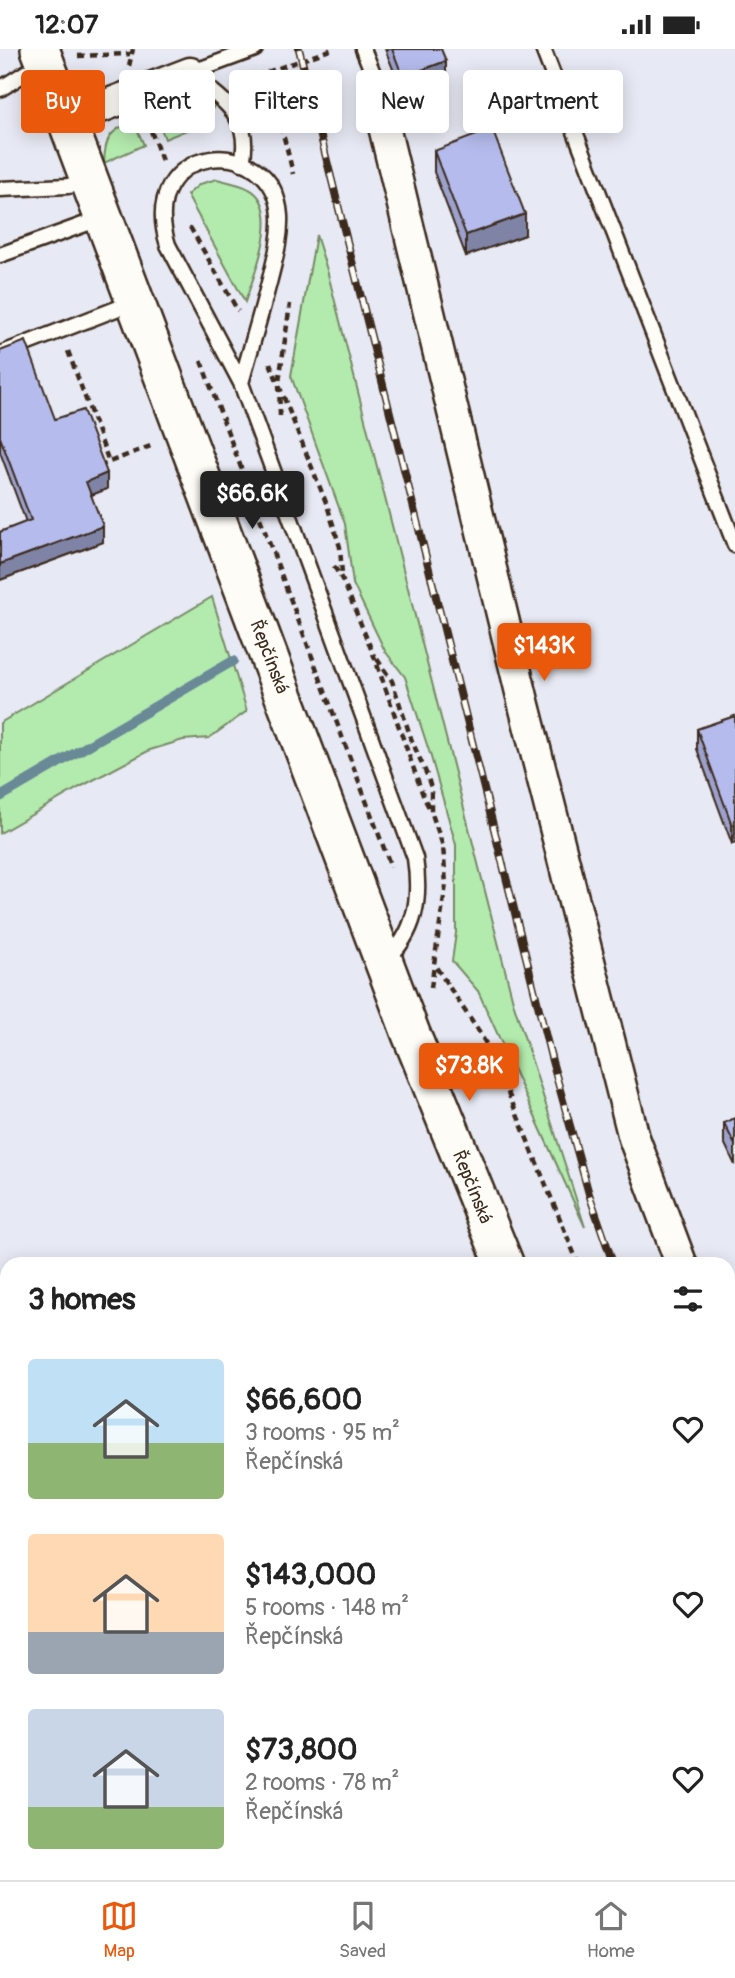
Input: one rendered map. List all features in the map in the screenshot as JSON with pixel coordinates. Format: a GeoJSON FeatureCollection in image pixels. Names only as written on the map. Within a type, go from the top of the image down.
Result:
{"type":"FeatureCollection","features":[{"type":"Feature","properties":{"kind":"street","name":"Řepčínská"},"geometry":{"type":"LineString","coordinates":[[72,133],[429,1082],[502,1257]]}},
{"type":"Feature","properties":{"kind":"street"},"geometry":{"type":"LineString","coordinates":[[386,133],[523,701],[634,1138],[679,1257]]}},
{"type":"Feature","properties":{"kind":"lane"},"geometry":{"type":"LineString","coordinates":[[198,70],[255,49]]}},
{"type":"Feature","properties":{"kind":"lane"},"geometry":{"type":"LineString","coordinates":[[363,49],[372,70]]}},
{"type":"Feature","properties":{"kind":"lane"},"geometry":{"type":"LineString","coordinates":[[543,49],[735,545]]}},
{"type":"Feature","properties":{"kind":"lane"},"geometry":{"type":"LineString","coordinates":[[0,89],[42,55]]}},
{"type":"Feature","properties":{"kind":"lane"},"geometry":{"type":"LineString","coordinates":[[215,94],[230,107],[242,125],[246,144],[242,163]]}},
{"type":"Feature","properties":{"kind":"lane"},"geometry":{"type":"LineString","coordinates":[[241,383],[277,250],[280,214],[271,185],[260,173],[242,163],[221,159],[191,164],[180,172],[165,195],[162,219],[168,245],[241,383],[415,858],[418,878],[412,924],[404,941],[384,962]]}},
{"type":"Feature","properties":{"kind":"lane"},"geometry":{"type":"LineString","coordinates":[[0,189],[68,187],[90,182]]}},
{"type":"Feature","properties":{"kind":"lane"},"geometry":{"type":"LineString","coordinates":[[0,255],[103,218]]}},
{"type":"Feature","properties":{"kind":"lane"},"geometry":{"type":"LineString","coordinates":[[0,354],[135,302]]}},
{"type":"Feature","properties":{"kind":"path"},"geometry":{"type":"LineString","coordinates":[[274,70],[333,49]]}},
{"type":"Feature","properties":{"kind":"path"},"geometry":{"type":"LineString","coordinates":[[42,55],[132,52],[129,70]]}},
{"type":"Feature","properties":{"kind":"path"},"geometry":{"type":"LineString","coordinates":[[234,57],[248,70]]}},
{"type":"Feature","properties":{"kind":"path"},"geometry":{"type":"LineString","coordinates":[[152,133],[170,185],[203,253],[255,336],[279,382],[327,505],[340,547],[344,583],[431,811],[431,788],[398,696],[392,681],[374,656]]}},
{"type":"Feature","properties":{"kind":"path"},"geometry":{"type":"LineString","coordinates":[[281,133],[292,170]]}},
{"type":"Feature","properties":{"kind":"path"},"geometry":{"type":"LineString","coordinates":[[60,331],[109,462]]}},
{"type":"Feature","properties":{"kind":"path"},"geometry":{"type":"LineString","coordinates":[[98,466],[184,433]]}},
{"type":"Feature","properties":{"kind":"path"},"geometry":{"type":"LineString","coordinates":[[444,983],[493,1056],[576,1257]]}},
{"type":"Feature","properties":{"kind":"green space"},"geometry":{"type":"Polygon","coordinates":[[[119,128],[119,133],[139,133],[144,145],[104,163],[110,136],[119,128]]]}},
{"type":"Feature","properties":{"kind":"green space"},"geometry":{"type":"Polygon","coordinates":[[[163,133],[179,133],[165,139],[163,133]]]}},
{"type":"Feature","properties":{"kind":"green space"},"geometry":{"type":"Polygon","coordinates":[[[217,179],[249,189],[259,198],[264,210],[264,242],[245,302],[187,195],[200,184],[217,179]]]}},
{"type":"Feature","properties":{"kind":"green space"},"geometry":{"type":"Polygon","coordinates":[[[316,235],[514,1005],[585,1227],[478,991],[452,961],[456,933],[456,845],[405,677],[385,651],[353,584],[345,524],[291,376],[316,235]]]}},
{"type":"Feature","properties":{"kind":"green space"},"geometry":{"type":"Polygon","coordinates":[[[212,597],[247,711],[209,738],[183,740],[150,750],[0,833],[0,723],[212,597]]]}},
{"type":"Feature","properties":{"kind":"building"},"geometry":{"type":"Polygon","coordinates":[[[392,49],[441,49],[446,61],[422,70],[400,70],[392,49]]]}},
{"type":"Feature","properties":{"kind":"building"},"geometry":{"type":"Polygon","coordinates":[[[481,133],[494,133],[525,214],[466,235],[434,151],[481,133]]]}},
{"type":"Feature","properties":{"kind":"building"},"geometry":{"type":"Polygon","coordinates":[[[26,341],[55,419],[83,410],[107,473],[86,482],[103,526],[0,564],[0,532],[31,520],[0,437],[0,351],[26,341]]]}},
{"type":"Feature","properties":{"kind":"building"},"geometry":{"type":"Polygon","coordinates":[[[735,716],[735,824],[732,825],[697,729],[735,716]]]}},
{"type":"Feature","properties":{"kind":"building"},"geometry":{"type":"Polygon","coordinates":[[[735,1118],[735,1145],[724,1123],[735,1118]]]}},
{"type":"Feature","properties":{"kind":"waterway"},"geometry":{"type":"LineString","coordinates":[[0,797],[233,661]]}},
{"type":"Feature","properties":{"kind":"railway"},"geometry":{"type":"LineString","coordinates":[[299,49],[552,1061],[589,1194],[611,1257]]}}]}
